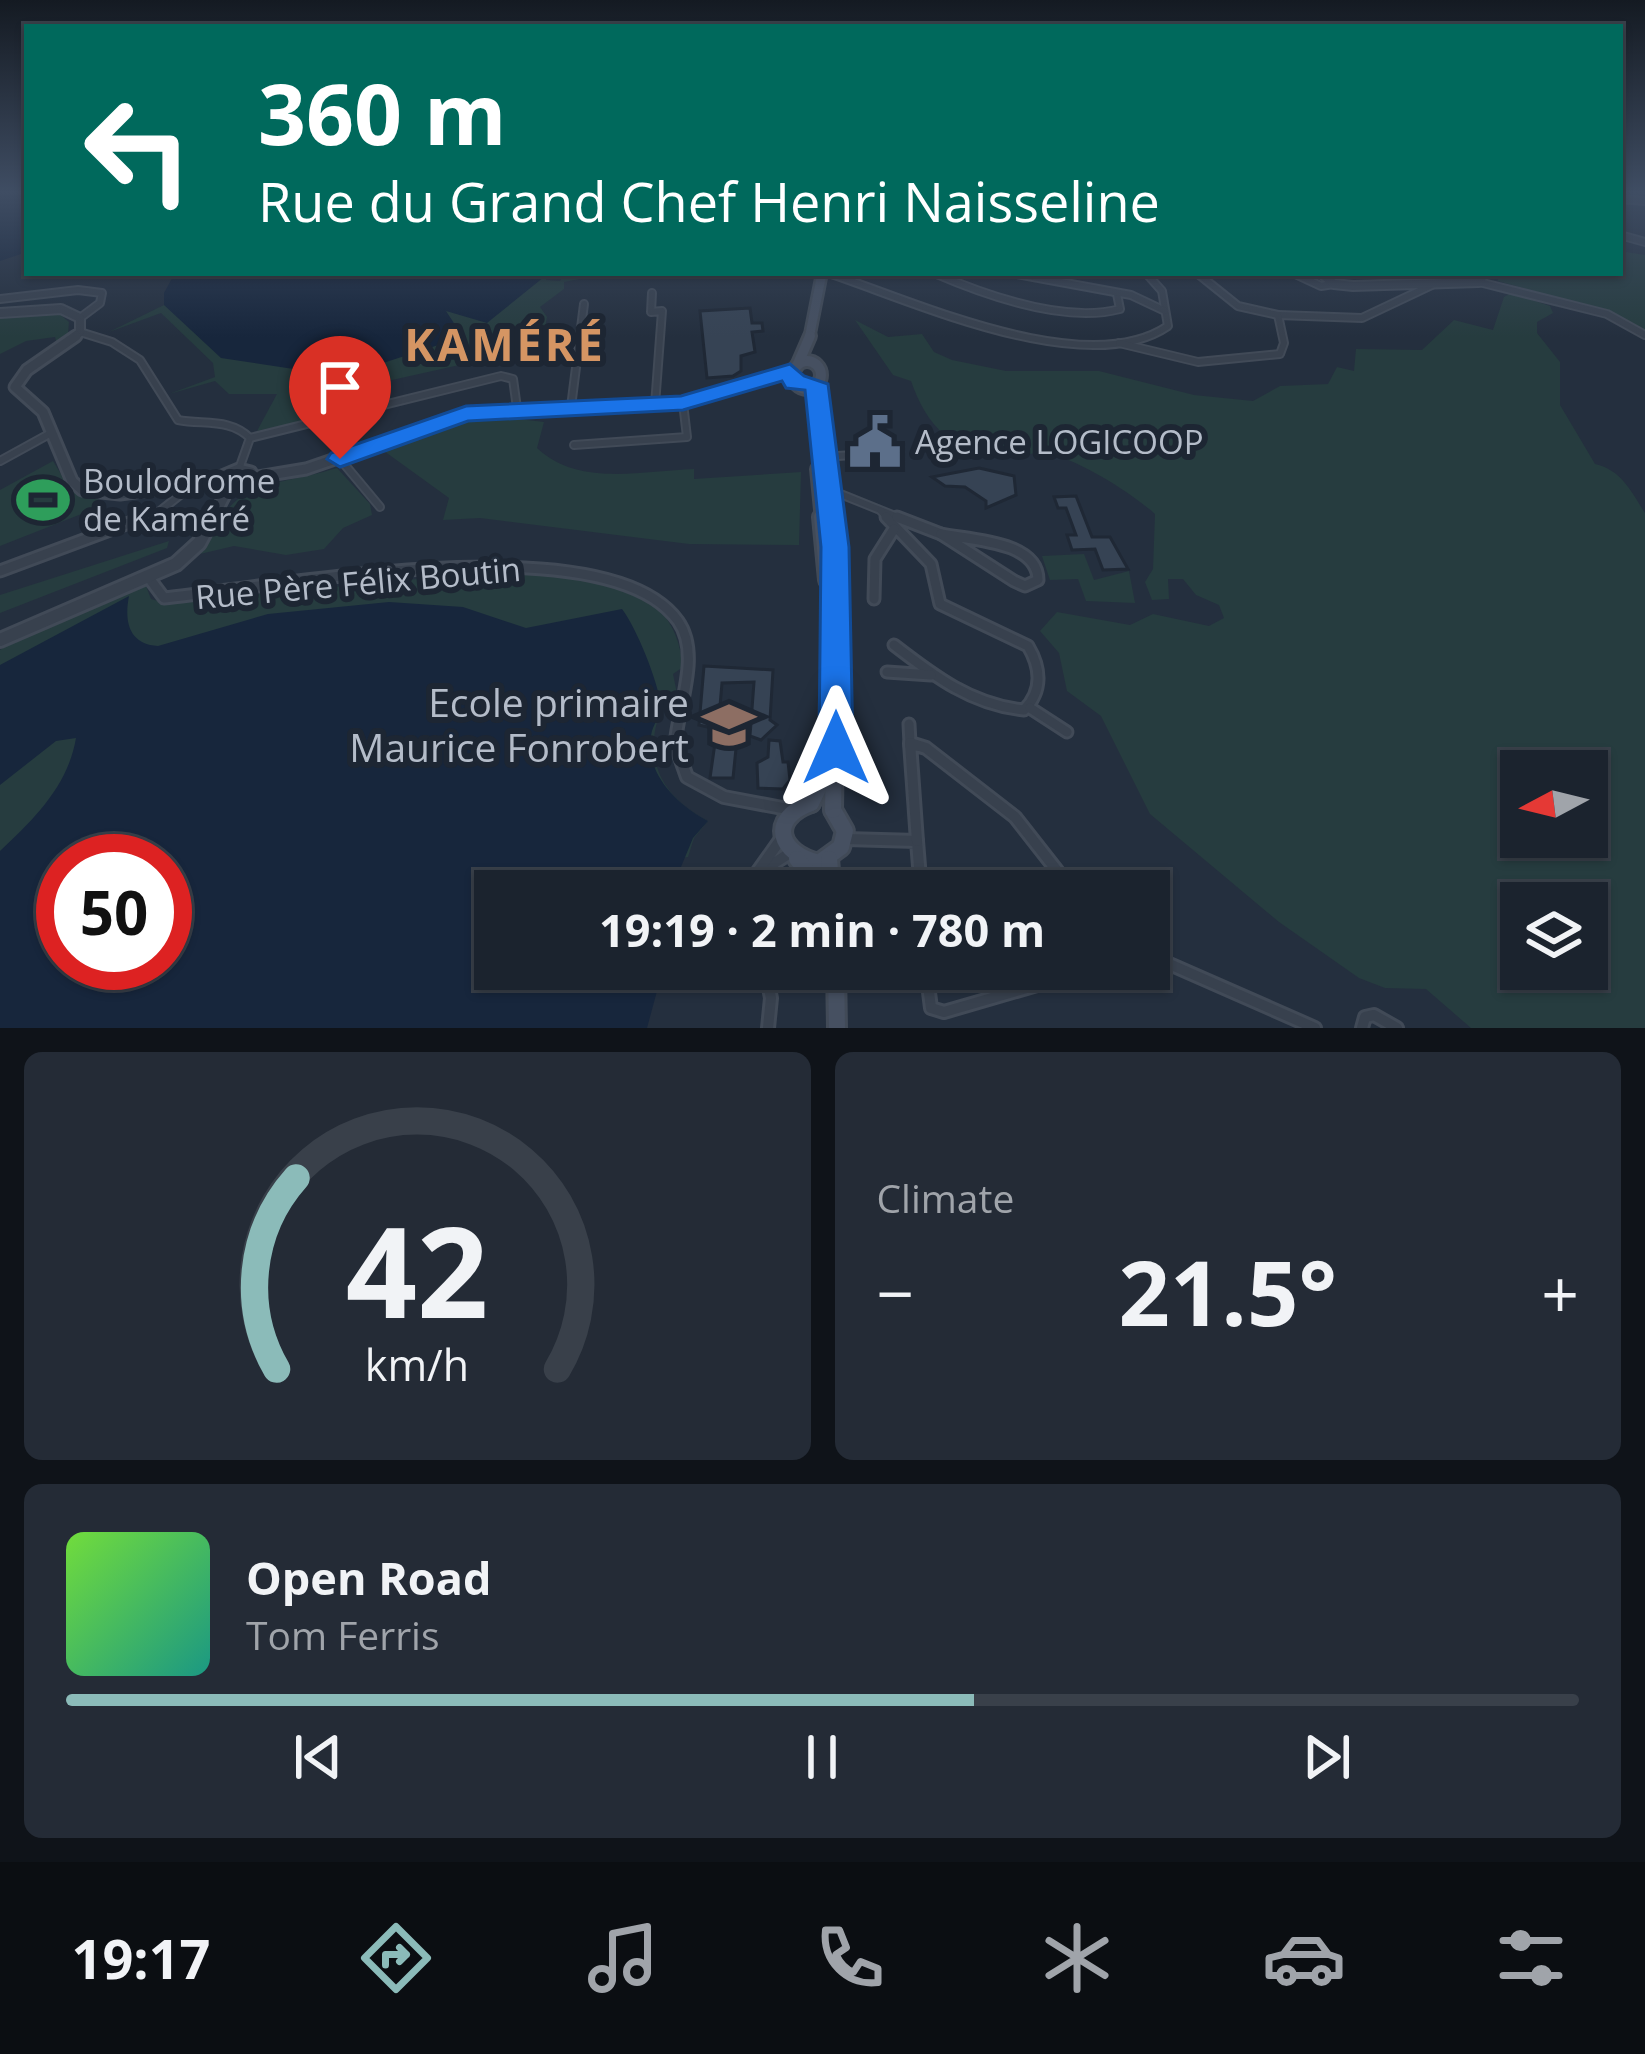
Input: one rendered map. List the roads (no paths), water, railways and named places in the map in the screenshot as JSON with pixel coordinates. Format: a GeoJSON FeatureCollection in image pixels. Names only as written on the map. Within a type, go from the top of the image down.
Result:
{"type":"FeatureCollection","features":[{"type":"Feature","properties":{"kind":"main road"},"geometry":{"type":"LineString","coordinates":[[793,831],[827,771],[827,594],[800,377],[825,276]]}},
{"type":"Feature","properties":{"kind":"main road"},"geometry":{"type":"LineString","coordinates":[[800,377],[813,365],[826,276]]}},
{"type":"Feature","properties":{"kind":"main road"},"geometry":{"type":"LineString","coordinates":[[800,377],[825,375],[813,365]]}},
{"type":"Feature","properties":{"kind":"main road"},"geometry":{"type":"LineString","coordinates":[[800,377],[823,457],[835,547],[833,810],[844,838],[829,859],[829,870]]}},
{"type":"Feature","properties":{"kind":"main road"},"geometry":{"type":"LineString","coordinates":[[793,831],[833,810]]}},
{"type":"Feature","properties":{"kind":"main road"},"geometry":{"type":"LineString","coordinates":[[793,831],[812,863],[829,859]]}},
{"type":"Feature","properties":{"kind":"main road"},"geometry":{"type":"LineString","coordinates":[[793,831],[816,870]]}},
{"type":"Feature","properties":{"kind":"main road"},"geometry":{"type":"LineString","coordinates":[[836,990],[837,1028]]}},
{"type":"Feature","properties":{"kind":"street"},"geometry":{"type":"LineString","coordinates":[[834,276],[992,332],[1112,341],[1180,360],[1262,360],[1280,353],[1284,343],[1278,315]]}},
{"type":"Feature","properties":{"kind":"street"},"geometry":{"type":"LineString","coordinates":[[941,276],[990,298],[1060,308],[1115,311],[1120,309],[1117,294]]}},
{"type":"Feature","properties":{"kind":"street"},"geometry":{"type":"LineString","coordinates":[[1026,276],[1147,298],[1166,312]]}},
{"type":"Feature","properties":{"kind":"street"},"geometry":{"type":"LineString","coordinates":[[1112,341],[1162,334],[1168,326],[1162,291],[1149,276]]}},
{"type":"Feature","properties":{"kind":"street"},"geometry":{"type":"LineString","coordinates":[[1202,276],[1238,306],[1278,315],[1362,318],[1437,283]]}},
{"type":"Feature","properties":{"kind":"street"},"geometry":{"type":"LineString","coordinates":[[1300,276],[1322,286],[1482,277],[1606,314],[1645,335]]}},
{"type":"Feature","properties":{"kind":"street"},"geometry":{"type":"LineString","coordinates":[[1325,276],[1334,284]]}},
{"type":"Feature","properties":{"kind":"street"},"geometry":{"type":"LineString","coordinates":[[0,299],[78,290],[102,293],[100,303],[80,318]]}},
{"type":"Feature","properties":{"kind":"street"},"geometry":{"type":"LineString","coordinates":[[652,293],[651,312],[662,311],[655,405]]}},
{"type":"Feature","properties":{"kind":"street"},"geometry":{"type":"LineString","coordinates":[[571,407],[584,304]]}},
{"type":"Feature","properties":{"kind":"street"},"geometry":{"type":"LineString","coordinates":[[0,313],[61,309],[80,318]]}},
{"type":"Feature","properties":{"kind":"street"},"geometry":{"type":"LineString","coordinates":[[80,318],[80,332]]}},
{"type":"Feature","properties":{"kind":"street"},"geometry":{"type":"LineString","coordinates":[[80,332],[16,381],[19,392],[44,412],[72,481],[82,490],[106,495],[196,483],[223,485],[340,459],[466,414],[683,403],[766,380],[800,377]]}},
{"type":"Feature","properties":{"kind":"street"},"geometry":{"type":"LineString","coordinates":[[80,332],[119,343],[157,380],[161,401],[178,420],[238,425],[250,438]]}},
{"type":"Feature","properties":{"kind":"street"},"geometry":{"type":"LineString","coordinates":[[250,438],[501,376],[513,379],[517,408]]}},
{"type":"Feature","properties":{"kind":"street"},"geometry":{"type":"LineString","coordinates":[[574,445],[687,437],[683,403]]}},
{"type":"Feature","properties":{"kind":"street"},"geometry":{"type":"LineString","coordinates":[[0,461],[52,434]]}},
{"type":"Feature","properties":{"kind":"street"},"geometry":{"type":"LineString","coordinates":[[0,640],[148,578],[199,543],[223,485],[239,469],[250,438]]}},
{"type":"Feature","properties":{"kind":"street"},"geometry":{"type":"LineString","coordinates":[[823,457],[897,452]]}},
{"type":"Feature","properties":{"kind":"street"},"geometry":{"type":"LineString","coordinates":[[340,459],[380,507]]}},
{"type":"Feature","properties":{"kind":"street"},"geometry":{"type":"LineString","coordinates":[[239,469],[248,470],[251,478]]}},
{"type":"Feature","properties":{"kind":"street"},"geometry":{"type":"LineString","coordinates":[[0,571],[160,511],[196,483]]}},
{"type":"Feature","properties":{"kind":"street"},"geometry":{"type":"LineString","coordinates":[[828,489],[972,547],[1025,586],[1038,580],[1038,568],[1025,553],[941,534]]}},
{"type":"Feature","properties":{"kind":"street"},"geometry":{"type":"LineString","coordinates":[[881,511],[931,564],[940,604],[1028,646],[1039,680],[1030,708]]}},
{"type":"Feature","properties":{"kind":"street"},"geometry":{"type":"LineString","coordinates":[[874,599],[875,559],[894,529]]}},
{"type":"Feature","properties":{"kind":"street","name":"Rue Père Félix Boutin"},"geometry":{"type":"LineString","coordinates":[[148,578],[164,598],[470,567],[554,570],[632,584],[666,607],[684,639],[689,684],[670,736],[674,763],[693,785],[758,803],[793,831]]}},
{"type":"Feature","properties":{"kind":"street"},"geometry":{"type":"LineString","coordinates":[[894,645],[932,674],[992,704],[1030,708],[1066,732]]}},
{"type":"Feature","properties":{"kind":"street"},"geometry":{"type":"LineString","coordinates":[[887,672],[914,678],[932,674]]}},
{"type":"Feature","properties":{"kind":"street"},"geometry":{"type":"LineString","coordinates":[[909,724],[919,870]]}},
{"type":"Feature","properties":{"kind":"street"},"geometry":{"type":"LineString","coordinates":[[910,743],[962,773],[1015,817],[1056,870]]}},
{"type":"Feature","properties":{"kind":"street","name":"Rue Père Félix Boutin"},"geometry":{"type":"LineString","coordinates":[[758,803],[793,831]]}},
{"type":"Feature","properties":{"kind":"street"},"geometry":{"type":"LineString","coordinates":[[758,870],[793,831]]}},
{"type":"Feature","properties":{"kind":"street"},"geometry":{"type":"LineString","coordinates":[[844,838],[917,841]]}},
{"type":"Feature","properties":{"kind":"street"},"geometry":{"type":"LineString","coordinates":[[1170,964],[1315,1028]]}},
{"type":"Feature","properties":{"kind":"street"},"geometry":{"type":"LineString","coordinates":[[768,1028],[769,990]]}},
{"type":"Feature","properties":{"kind":"street"},"geometry":{"type":"LineString","coordinates":[[929,990],[932,1008],[944,1012],[1020,990]]}},
{"type":"Feature","properties":{"kind":"street"},"geometry":{"type":"LineString","coordinates":[[1362,1028],[1365,1017],[1375,1015],[1397,1028]]}},
{"type":"Feature","properties":{"kind":"water"},"geometry":{"type":"Polygon","coordinates":[[[0,241],[24,241],[24,253],[0,261],[0,241]]]}},
{"type":"Feature","properties":{"kind":"water"},"geometry":{"type":"Polygon","coordinates":[[[173,276],[545,276],[487,323],[446,311],[463,337],[380,364],[320,373],[221,358],[164,305],[164,293],[173,276]]]}},
{"type":"Feature","properties":{"kind":"water"},"geometry":{"type":"Polygon","coordinates":[[[129,596],[131,630],[141,641],[158,646],[268,614],[389,602],[463,607],[526,628],[622,609],[640,641],[659,694],[661,708],[650,746],[657,773],[674,796],[708,821],[693,838],[680,870],[474,870],[474,990],[657,990],[647,1028],[0,1028],[0,851],[57,786],[76,738],[56,741],[0,785],[0,665],[129,596]]]}},
{"type":"Feature","properties":{"kind":"place","name":"Agence LOGICOOP"},"geometry":{"type":"Point","coordinates":[875,442]}},
{"type":"Feature","properties":{"kind":"place","name":"Boulodrome de Kaméré"},"geometry":{"type":"Point","coordinates":[43,500]}},
{"type":"Feature","properties":{"kind":"place","name":"Ecole primaire Maurice Fonrobert"},"geometry":{"type":"Point","coordinates":[729,725]}},
{"type":"Feature","properties":{"kind":"district","name":"KAMÉRÉ"},"geometry":{"type":"Point","coordinates":[505,345]}}]}
